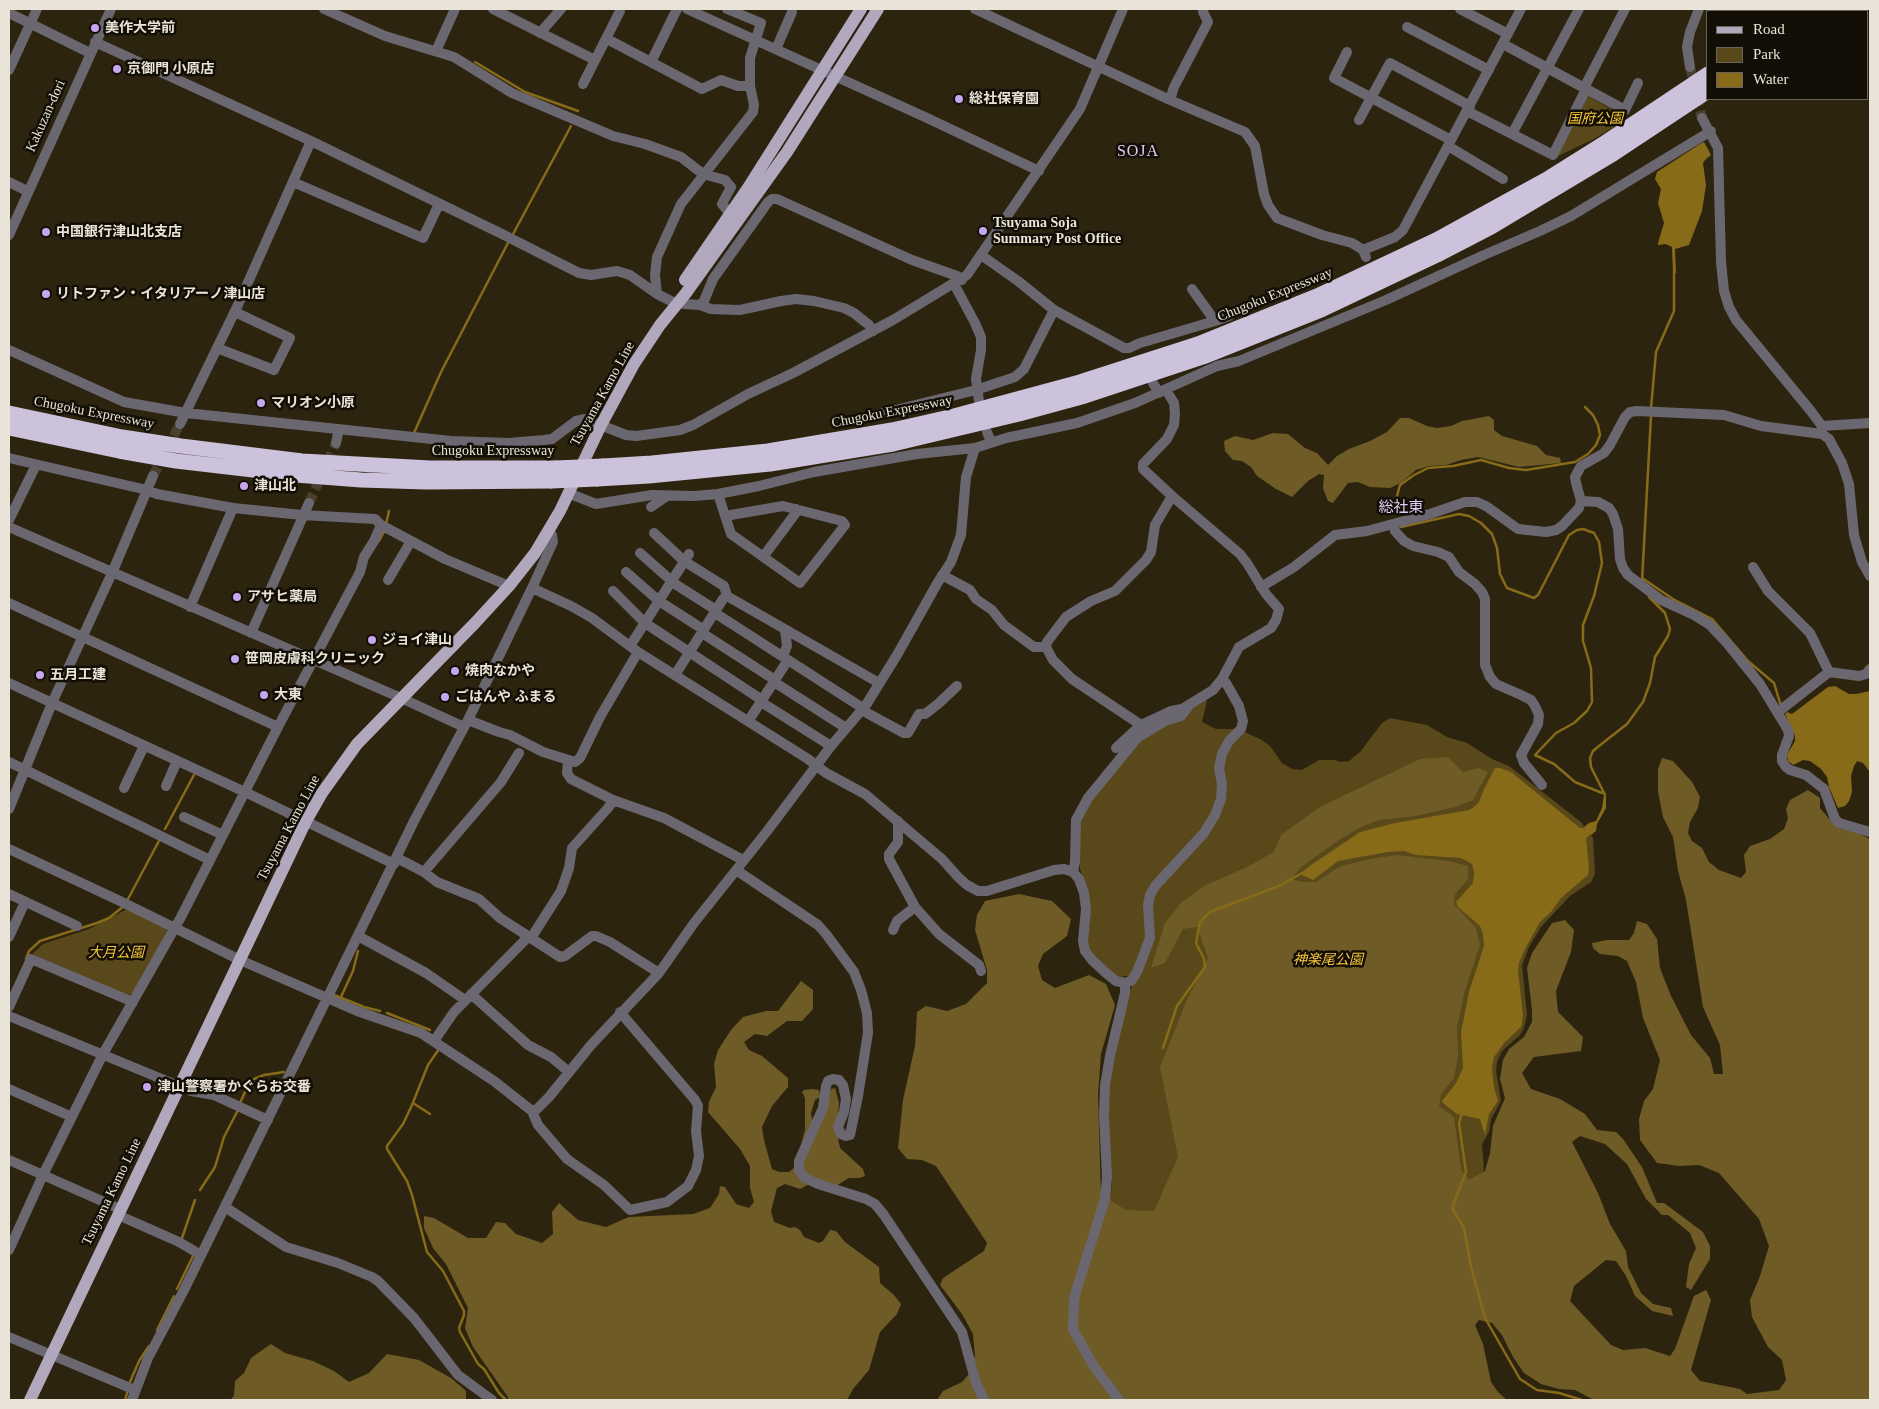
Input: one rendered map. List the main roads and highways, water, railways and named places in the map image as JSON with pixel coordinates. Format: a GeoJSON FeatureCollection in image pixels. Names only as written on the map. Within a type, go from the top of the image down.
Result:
{"type":"FeatureCollection","features":[{"type":"Feature","properties":{"kind":"highway","name":"Chugoku Expressway"},"geometry":{"type":"LineString","coordinates":[[600,472],[652,462],[768,450],[892,430],[954,416],[1062,387],[1198,344],[1317,296],[1377,269],[1461,227],[1554,175],[1706,75]]}},
{"type":"Feature","properties":{"kind":"highway","name":"Chugoku Expressway"},"geometry":{"type":"LineString","coordinates":[[9,428],[176,461],[296,475],[426,482],[600,472],[658,476],[770,464],[892,444],[1085,396],[1204,357],[1260,336],[1330,306],[1491,227],[1613,154],[1706,92]]}},
{"type":"Feature","properties":{"kind":"highway","name":"Chugoku Expressway"},"geometry":{"type":"LineString","coordinates":[[9,413],[171,445],[302,461],[553,474]]}},
{"type":"Feature","properties":{"kind":"main road","name":"Tsuyama Kamo Line"},"geometry":{"type":"LineString","coordinates":[[30,1400],[306,821],[322,793],[357,744],[475,623],[534,553],[549,530],[601,424],[634,364],[824,70],[861,9]]}},
{"type":"Feature","properties":{"kind":"main road","name":"Tsuyama Kamo Line"},"geometry":{"type":"LineString","coordinates":[[675,302],[787,152],[878,9]]}},
{"type":"Feature","properties":{"kind":"water"},"geometry":{"type":"Polygon","coordinates":[[[1704,142],[1711,155],[1703,163],[1706,185],[1702,211],[1689,245],[1675,249],[1676,273],[1673,274],[1672,247],[1666,244],[1658,245],[1664,223],[1658,203],[1661,189],[1655,179],[1657,172],[1704,142]]]}},
{"type":"Feature","properties":{"kind":"water"},"geometry":{"type":"Polygon","coordinates":[[[1835,686],[1849,694],[1870,691],[1870,772],[1863,763],[1857,761],[1851,776],[1852,792],[1849,801],[1845,806],[1838,808],[1827,777],[1821,769],[1810,761],[1803,760],[1793,765],[1788,761],[1787,755],[1795,741],[1795,736],[1785,714],[1787,712],[1792,714],[1828,687],[1835,686]]]}},
{"type":"Feature","properties":{"kind":"water"},"geometry":{"type":"Polygon","coordinates":[[[1495,768],[1511,772],[1580,828],[1585,830],[1584,827],[1596,821],[1602,808],[1604,794],[1606,793],[1606,808],[1597,824],[1596,831],[1591,835],[1588,833],[1590,835],[1586,838],[1588,875],[1561,898],[1551,912],[1540,922],[1519,963],[1522,1023],[1521,1027],[1504,1043],[1494,1057],[1492,1068],[1494,1088],[1498,1101],[1489,1114],[1485,1135],[1480,1119],[1457,1114],[1442,1101],[1456,1083],[1463,1068],[1461,1032],[1469,992],[1484,946],[1480,926],[1458,907],[1456,902],[1473,883],[1474,872],[1472,864],[1461,858],[1416,855],[1404,851],[1338,861],[1313,880],[1302,875],[1302,872],[1360,832],[1395,823],[1469,810],[1479,802],[1495,768]]]}},
{"type":"Feature","properties":{"kind":"waterway"},"geometry":{"type":"LineString","coordinates":[[475,62],[525,92],[578,111]]}},
{"type":"Feature","properties":{"kind":"waterway"},"geometry":{"type":"LineString","coordinates":[[512,236],[571,126]]}},
{"type":"Feature","properties":{"kind":"waterway"},"geometry":{"type":"LineString","coordinates":[[414,433],[441,372],[509,241]]}},
{"type":"Feature","properties":{"kind":"waterway"},"geometry":{"type":"LineString","coordinates":[[1651,408],[1656,352],[1674,311],[1674,271]]}},
{"type":"Feature","properties":{"kind":"waterway"},"geometry":{"type":"LineString","coordinates":[[1397,496],[1400,485],[1428,468],[1453,466],[1481,460],[1509,468],[1526,470],[1575,462],[1588,454],[1596,445],[1600,435],[1593,415],[1585,407]]}},
{"type":"Feature","properties":{"kind":"waterway"},"geometry":{"type":"LineString","coordinates":[[1642,581],[1651,416]]}},
{"type":"Feature","properties":{"kind":"waterway"},"geometry":{"type":"LineString","coordinates":[[386,524],[389,511]]}},
{"type":"Feature","properties":{"kind":"waterway"},"geometry":{"type":"LineString","coordinates":[[1401,527],[1459,514],[1469,516],[1481,523],[1492,534],[1497,548],[1500,574],[1507,588],[1534,598],[1538,595],[1569,535],[1583,529],[1594,533],[1599,542],[1602,563],[1594,596],[1583,625],[1583,641],[1591,668],[1592,702],[1587,711],[1574,723],[1556,733],[1535,755],[1554,764],[1575,782],[1602,793]]}},
{"type":"Feature","properties":{"kind":"waterway"},"geometry":{"type":"LineString","coordinates":[[379,541],[385,530]]}},
{"type":"Feature","properties":{"kind":"waterway"},"geometry":{"type":"LineString","coordinates":[[1642,578],[1673,599],[1712,619],[1748,661],[1774,683],[1782,706]]}},
{"type":"Feature","properties":{"kind":"waterway"},"geometry":{"type":"LineString","coordinates":[[1605,795],[1591,767],[1590,758],[1593,751],[1627,724],[1643,702],[1650,683],[1655,657],[1668,636],[1670,629],[1665,613],[1649,597]]}},
{"type":"Feature","properties":{"kind":"waterway"},"geometry":{"type":"LineString","coordinates":[[165,829],[195,773]]}},
{"type":"Feature","properties":{"kind":"waterway"},"geometry":{"type":"LineString","coordinates":[[128,899],[160,839]]}},
{"type":"Feature","properties":{"kind":"waterway"},"geometry":{"type":"LineString","coordinates":[[1163,1048],[1177,1006],[1205,967],[1204,959],[1196,943],[1200,922],[1210,912],[1279,886],[1304,872]]}},
{"type":"Feature","properties":{"kind":"waterway"},"geometry":{"type":"LineString","coordinates":[[26,959],[29,951],[40,941],[97,923],[109,918],[124,906]]}},
{"type":"Feature","properties":{"kind":"waterway"},"geometry":{"type":"LineString","coordinates":[[340,999],[353,971],[358,951]]}},
{"type":"Feature","properties":{"kind":"waterway"},"geometry":{"type":"LineString","coordinates":[[334,995],[380,1011]]}},
{"type":"Feature","properties":{"kind":"waterway"},"geometry":{"type":"LineString","coordinates":[[387,1013],[430,1030]]}},
{"type":"Feature","properties":{"kind":"waterway"},"geometry":{"type":"LineString","coordinates":[[439,1049],[428,1065],[403,1124],[387,1146],[387,1149],[407,1181],[427,1252],[443,1271],[464,1311],[459,1328],[460,1332],[478,1364],[484,1369],[499,1393],[506,1400]]}},
{"type":"Feature","properties":{"kind":"waterway"},"geometry":{"type":"LineString","coordinates":[[254,1079],[264,1075],[284,1072]]}},
{"type":"Feature","properties":{"kind":"waterway"},"geometry":{"type":"LineString","coordinates":[[240,1103],[250,1081]]}},
{"type":"Feature","properties":{"kind":"waterway"},"geometry":{"type":"LineString","coordinates":[[413,1103],[430,1114]]}},
{"type":"Feature","properties":{"kind":"waterway"},"geometry":{"type":"LineString","coordinates":[[200,1190],[215,1167],[224,1137],[238,1110]]}},
{"type":"Feature","properties":{"kind":"waterway"},"geometry":{"type":"LineString","coordinates":[[1462,1113],[1459,1123],[1466,1172],[1453,1205],[1453,1210],[1464,1228],[1471,1267],[1485,1318],[1520,1379],[1537,1390],[1559,1393],[1582,1400]]}},
{"type":"Feature","properties":{"kind":"waterway"},"geometry":{"type":"LineString","coordinates":[[182,1238],[195,1200]]}},
{"type":"Feature","properties":{"kind":"waterway"},"geometry":{"type":"LineString","coordinates":[[177,1289],[193,1256]]}},
{"type":"Feature","properties":{"kind":"waterway"},"geometry":{"type":"LineString","coordinates":[[157,1330],[174,1296]]}},
{"type":"Feature","properties":{"kind":"waterway"},"geometry":{"type":"LineString","coordinates":[[130,1382],[139,1361],[149,1346]]}},
{"type":"Feature","properties":{"kind":"waterway"},"geometry":{"type":"LineString","coordinates":[[125,1400],[128,1390]]}},
{"type":"Feature","properties":{"kind":"tunnel"},"geometry":{"type":"LineString","coordinates":[[1690,67],[1702,118]]}},
{"type":"Feature","properties":{"kind":"tunnel"},"geometry":{"type":"LineString","coordinates":[[153,476],[180,424]]}},
{"type":"Feature","properties":{"kind":"tunnel"},"geometry":{"type":"LineString","coordinates":[[309,503],[336,443]]}},
{"type":"Feature","properties":{"kind":"place","name":"美作大学前"},"geometry":{"type":"Point","coordinates":[95,28]}},
{"type":"Feature","properties":{"kind":"place","name":"京御門 小原店"},"geometry":{"type":"Point","coordinates":[117,69]}},
{"type":"Feature","properties":{"kind":"place","name":"総社保育園"},"geometry":{"type":"Point","coordinates":[959,99]}},
{"type":"Feature","properties":{"kind":"place","name":"Tsuyama Soja Summary Post Office"},"geometry":{"type":"Point","coordinates":[983,231]}},
{"type":"Feature","properties":{"kind":"place","name":"中国銀行津山北支店"},"geometry":{"type":"Point","coordinates":[46,232]}},
{"type":"Feature","properties":{"kind":"place","name":"リトファン・イタリアーノ津山店"},"geometry":{"type":"Point","coordinates":[46,294]}},
{"type":"Feature","properties":{"kind":"place","name":"マリオン小原"},"geometry":{"type":"Point","coordinates":[261,403]}},
{"type":"Feature","properties":{"kind":"place","name":"津山北"},"geometry":{"type":"Point","coordinates":[244,486]}},
{"type":"Feature","properties":{"kind":"place","name":"アサヒ薬局"},"geometry":{"type":"Point","coordinates":[237,597]}},
{"type":"Feature","properties":{"kind":"place","name":"ジョイ津山"},"geometry":{"type":"Point","coordinates":[372,640]}},
{"type":"Feature","properties":{"kind":"place","name":"笹岡皮膚科クリニック"},"geometry":{"type":"Point","coordinates":[235,659]}},
{"type":"Feature","properties":{"kind":"place","name":"焼肉なかや"},"geometry":{"type":"Point","coordinates":[455,671]}},
{"type":"Feature","properties":{"kind":"place","name":"五月工建"},"geometry":{"type":"Point","coordinates":[40,675]}},
{"type":"Feature","properties":{"kind":"place","name":"大東"},"geometry":{"type":"Point","coordinates":[264,695]}},
{"type":"Feature","properties":{"kind":"place","name":"ごはんや ふまる"},"geometry":{"type":"Point","coordinates":[445,697]}},
{"type":"Feature","properties":{"kind":"place","name":"津山警察署かぐらお交番"},"geometry":{"type":"Point","coordinates":[147,1087]}},
{"type":"Feature","properties":{"kind":"district","name":"SOJA"},"geometry":{"type":"Point","coordinates":[1138,152]}},
{"type":"Feature","properties":{"kind":"district","name":"総社東"},"geometry":{"type":"Point","coordinates":[1401,508]}},
{"type":"Feature","properties":{"kind":"park label","name":"国府公園"},"geometry":{"type":"Point","coordinates":[1595,119]}},
{"type":"Feature","properties":{"kind":"park label","name":"大月公園"},"geometry":{"type":"Point","coordinates":[116,953]}},
{"type":"Feature","properties":{"kind":"park label","name":"神楽尾公園"},"geometry":{"type":"Point","coordinates":[1328,960]}}]}
